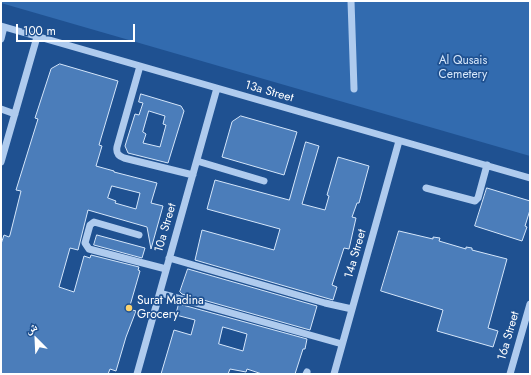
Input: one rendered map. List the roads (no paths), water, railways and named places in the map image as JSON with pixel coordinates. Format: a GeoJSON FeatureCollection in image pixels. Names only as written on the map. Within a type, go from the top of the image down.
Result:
{"type":"FeatureCollection","features":[{"type":"Feature","properties":{"kind":"street"},"geometry":{"type":"LineString","coordinates":[[351,1],[354,89]]}},
{"type":"Feature","properties":{"kind":"street"},"geometry":{"type":"LineString","coordinates":[[1,39],[3,27]]}},
{"type":"Feature","properties":{"kind":"street","name":"13a Street"},"geometry":{"type":"LineString","coordinates":[[3,27],[530,178]]}},
{"type":"Feature","properties":{"kind":"street"},"geometry":{"type":"LineString","coordinates":[[1,160],[37,37]]}},
{"type":"Feature","properties":{"kind":"street"},"geometry":{"type":"LineString","coordinates":[[140,66],[117,147],[118,156],[193,175]]}},
{"type":"Feature","properties":{"kind":"street","name":"10a Street"},"geometry":{"type":"LineString","coordinates":[[138,374],[217,88]]}},
{"type":"Feature","properties":{"kind":"street"},"geometry":{"type":"LineString","coordinates":[[1,109],[15,114]]}},
{"type":"Feature","properties":{"kind":"street","name":"14a Street"},"geometry":{"type":"LineString","coordinates":[[334,374],[399,140]]}},
{"type":"Feature","properties":{"kind":"street"},"geometry":{"type":"LineString","coordinates":[[197,161],[264,181]]}},
{"type":"Feature","properties":{"kind":"street"},"geometry":{"type":"LineString","coordinates":[[426,188],[475,201],[478,198],[487,165]]}},
{"type":"Feature","properties":{"kind":"street"},"geometry":{"type":"LineString","coordinates":[[139,235],[94,222],[90,225],[85,243],[89,249],[166,269]]}},
{"type":"Feature","properties":{"kind":"street"},"geometry":{"type":"LineString","coordinates":[[170,258],[325,303],[352,309]]}},
{"type":"Feature","properties":{"kind":"street"},"geometry":{"type":"LineString","coordinates":[[160,293],[342,344]]}},
{"type":"Feature","properties":{"kind":"street","name":"16a Street"},"geometry":{"type":"LineString","coordinates":[[510,374],[530,304]]}},
{"type":"Feature","properties":{"kind":"place","name":"Surat Madina Grocery"},"geometry":{"type":"Point","coordinates":[129,308]}},
{"type":"Feature","properties":{"kind":"park label","name":"Al Qusais Cemetery"},"geometry":{"type":"Point","coordinates":[463,68]}}]}
